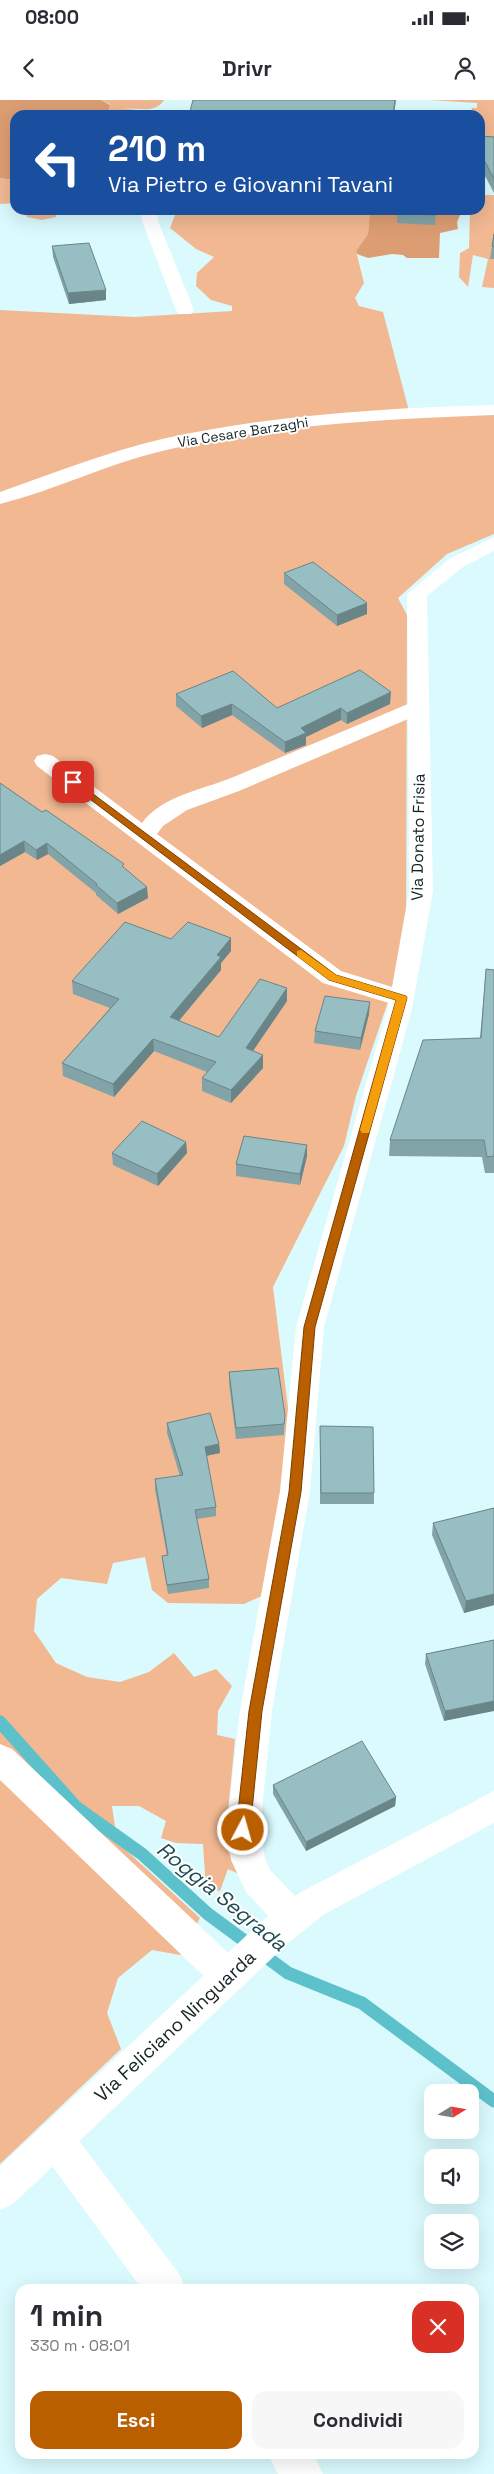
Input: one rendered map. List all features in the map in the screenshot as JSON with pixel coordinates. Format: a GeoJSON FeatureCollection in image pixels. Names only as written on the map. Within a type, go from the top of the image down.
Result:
{"type":"FeatureCollection","features":[{"type":"Feature","properties":{"kind":"street"},"geometry":{"type":"LineString","coordinates":[[150,215],[150,221],[185,310]]}},
{"type":"Feature","properties":{"kind":"street","name":"Via Cesare Barzaghi"},"geometry":{"type":"LineString","coordinates":[[0,498],[97,464],[197,438],[255,428],[354,416],[494,410]]}},
{"type":"Feature","properties":{"kind":"street","name":"Via Donato Frisia"},"geometry":{"type":"LineString","coordinates":[[283,1926],[248,1860],[243,1830],[256,1711],[295,1492],[310,1327],[402,998],[421,891],[418,594],[456,563],[494,543]]}},
{"type":"Feature","properties":{"kind":"street"},"geometry":{"type":"LineString","coordinates":[[144,836],[155,820],[179,805],[231,786],[418,707]]}},
{"type":"Feature","properties":{"kind":"street"},"geometry":{"type":"LineString","coordinates":[[45,761],[332,977],[402,998]]}},
{"type":"Feature","properties":{"kind":"street"},"geometry":{"type":"LineString","coordinates":[[0,1759],[233,1972]]}},
{"type":"Feature","properties":{"kind":"street","name":"Via Feliciano Ninguarda"},"geometry":{"type":"LineString","coordinates":[[0,2191],[233,1972],[283,1926],[311,1904],[494,1806]]}},
{"type":"Feature","properties":{"kind":"street"},"geometry":{"type":"LineString","coordinates":[[55,2139],[162,2284]]}},
{"type":"Feature","properties":{"kind":"street"},"geometry":{"type":"LineString","coordinates":[[292,2459],[303,2474]]}},
{"type":"Feature","properties":{"kind":"shaded area"},"geometry":{"type":"Polygon","coordinates":[[[0,100],[101,100],[110,105],[109,110],[10,110],[10,179],[0,178],[0,100]]]}},
{"type":"Feature","properties":{"kind":"shaded area"},"geometry":{"type":"Polygon","coordinates":[[[101,100],[164,100],[151,109],[123,108],[137,110],[109,110],[110,104],[101,100]]]}},
{"type":"Feature","properties":{"kind":"shaded area"},"geometry":{"type":"Polygon","coordinates":[[[430,100],[494,100],[494,177],[485,178],[485,110],[471,110],[472,108],[477,108],[477,103],[430,100]]]}},
{"type":"Feature","properties":{"kind":"shaded area"},"geometry":{"type":"Polygon","coordinates":[[[0,178],[10,179],[10,203],[0,204],[0,178]]]}},
{"type":"Feature","properties":{"kind":"shaded area"},"geometry":{"type":"Polygon","coordinates":[[[485,195],[494,195],[494,288],[482,287],[488,259],[473,255],[468,287],[459,277],[460,253],[469,248],[470,215],[485,215],[485,195]]]}},
{"type":"Feature","properties":{"kind":"shaded area"},"geometry":{"type":"Polygon","coordinates":[[[26,215],[56,215],[56,217],[42,220],[27,217],[26,215]]]}},
{"type":"Feature","properties":{"kind":"shaded area"},"geometry":{"type":"Polygon","coordinates":[[[175,215],[370,215],[368,234],[356,251],[364,283],[355,298],[359,306],[383,312],[410,415],[494,413],[494,534],[447,554],[398,598],[407,615],[406,949],[356,1096],[344,1146],[273,1287],[292,1440],[264,1595],[244,1604],[168,1603],[152,1590],[145,1557],[113,1563],[107,1584],[61,1578],[37,1599],[34,1631],[56,1663],[87,1677],[120,1682],[149,1672],[174,1653],[194,1677],[216,1669],[232,1686],[218,1711],[217,1735],[235,1739],[225,1844],[239,1874],[228,1869],[220,1891],[206,1889],[203,1844],[176,1843],[161,1838],[166,1821],[139,1806],[112,1806],[117,1842],[200,1918],[180,1955],[152,1950],[118,1978],[107,2013],[121,2049],[0,2164],[0,310],[134,317],[232,311],[232,306],[211,300],[196,286],[197,273],[214,257],[196,249],[170,228],[175,215]]]}},
{"type":"Feature","properties":{"kind":"shaded area"},"geometry":{"type":"Polygon","coordinates":[[[370,215],[460,215],[457,222],[458,229],[440,233],[439,258],[407,258],[403,255],[392,254],[368,258],[357,254],[356,251],[368,234],[370,215]]]}},
{"type":"Feature","properties":{"kind":"building"},"geometry":{"type":"Polygon","coordinates":[[[193,100],[395,100],[394,110],[190,110],[193,100]]]}},
{"type":"Feature","properties":{"kind":"building"},"geometry":{"type":"Polygon","coordinates":[[[485,136],[494,137],[494,179],[485,162],[485,136]]]}},
{"type":"Feature","properties":{"kind":"building"},"geometry":{"type":"Polygon","coordinates":[[[89,243],[106,290],[68,293],[52,246],[89,243]]]}},
{"type":"Feature","properties":{"kind":"building"},"geometry":{"type":"Polygon","coordinates":[[[313,562],[367,603],[337,615],[284,573],[313,562]]]}},
{"type":"Feature","properties":{"kind":"building"},"geometry":{"type":"Polygon","coordinates":[[[360,670],[391,692],[347,713],[341,708],[301,728],[306,733],[285,742],[232,704],[201,716],[176,694],[233,671],[277,708],[360,670]]]}},
{"type":"Feature","properties":{"kind":"building"},"geometry":{"type":"Polygon","coordinates":[[[0,783],[42,812],[46,810],[124,864],[122,866],[147,887],[117,903],[47,843],[36,850],[24,841],[0,855],[0,783]]]}},
{"type":"Feature","properties":{"kind":"building"},"geometry":{"type":"Polygon","coordinates":[[[125,922],[171,939],[188,922],[231,938],[217,955],[221,957],[170,1017],[219,1037],[260,979],[287,988],[246,1048],[263,1055],[231,1090],[202,1078],[216,1062],[153,1039],[113,1084],[62,1063],[119,999],[72,981],[125,922]]]}},
{"type":"Feature","properties":{"kind":"building"},"geometry":{"type":"Polygon","coordinates":[[[486,969],[494,970],[494,1156],[487,1157],[484,1140],[390,1140],[423,1040],[481,1038],[486,969]]]}},
{"type":"Feature","properties":{"kind":"building"},"geometry":{"type":"Polygon","coordinates":[[[325,996],[370,1002],[361,1038],[315,1031],[325,996]]]}},
{"type":"Feature","properties":{"kind":"building"},"geometry":{"type":"Polygon","coordinates":[[[142,1121],[186,1142],[157,1174],[112,1153],[142,1121]]]}},
{"type":"Feature","properties":{"kind":"building"},"geometry":{"type":"Polygon","coordinates":[[[244,1136],[307,1145],[300,1174],[236,1164],[244,1136]]]}},
{"type":"Feature","properties":{"kind":"building"},"geometry":{"type":"Polygon","coordinates":[[[278,1368],[285,1415],[284,1424],[236,1428],[229,1372],[278,1368]]]}},
{"type":"Feature","properties":{"kind":"building"},"geometry":{"type":"Polygon","coordinates":[[[210,1413],[219,1444],[205,1447],[216,1507],[195,1510],[209,1579],[167,1585],[162,1556],[168,1555],[155,1479],[183,1475],[167,1423],[210,1413]]]}},
{"type":"Feature","properties":{"kind":"building"},"geometry":{"type":"Polygon","coordinates":[[[320,1426],[373,1427],[374,1493],[321,1493],[320,1426]]]}},
{"type":"Feature","properties":{"kind":"building"},"geometry":{"type":"Polygon","coordinates":[[[494,1508],[494,1594],[466,1601],[433,1523],[494,1508]]]}},
{"type":"Feature","properties":{"kind":"building"},"geometry":{"type":"Polygon","coordinates":[[[494,1640],[494,1701],[445,1711],[426,1654],[494,1640]]]}},
{"type":"Feature","properties":{"kind":"building"},"geometry":{"type":"Polygon","coordinates":[[[362,1741],[396,1797],[306,1842],[273,1785],[362,1741]]]}},
{"type":"Feature","properties":{"kind":"waterway","name":"Roggia Segrada"},"geometry":{"type":"LineString","coordinates":[[0,1722],[76,1807],[142,1854],[208,1914],[288,1973],[362,2003],[494,2101]]}},
{"type":"Feature","properties":{"kind":"slow traffic"},"geometry":{"type":"LineString","coordinates":[[301,954],[332,977],[402,998],[365,1130]]}},
{"type":"Feature","properties":{"kind":"route"},"geometry":{"type":"LineString","coordinates":[[73,782],[332,977],[402,998],[310,1327],[295,1492],[256,1711],[243,1830]]}}]}
